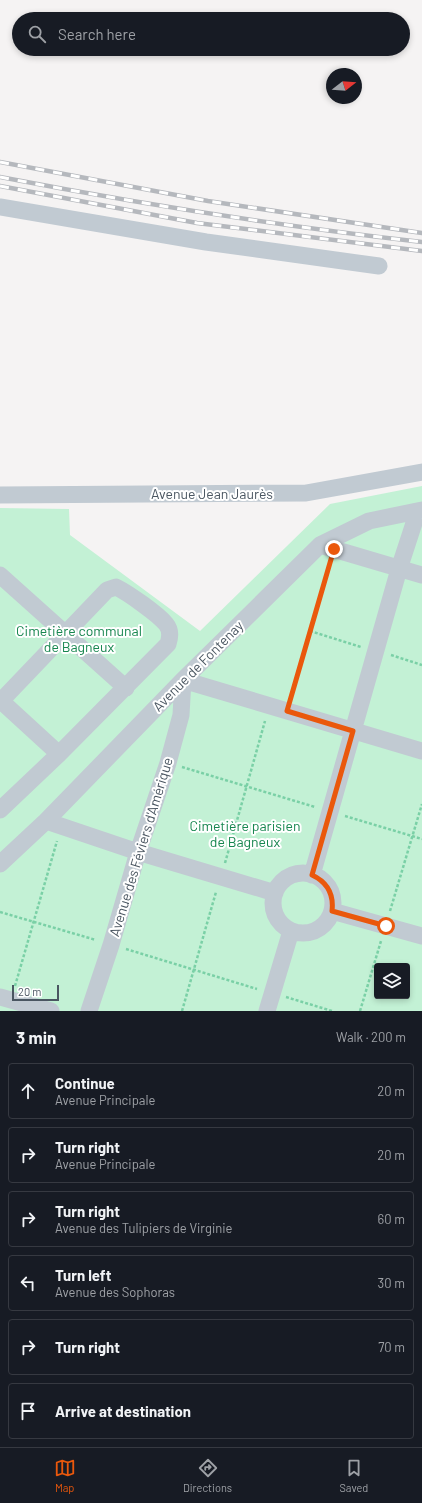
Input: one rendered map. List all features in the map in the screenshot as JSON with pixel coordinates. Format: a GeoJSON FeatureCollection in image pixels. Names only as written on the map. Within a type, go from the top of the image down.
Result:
{"type":"FeatureCollection","features":[{"type":"Feature","properties":{"kind":"street"},"geometry":{"type":"LineString","coordinates":[[0,207],[206,242],[380,266]]}},
{"type":"Feature","properties":{"kind":"street","name":"Avenue Jean Jaurès"},"geometry":{"type":"LineString","coordinates":[[0,495],[306,493],[422,472]]}},
{"type":"Feature","properties":{"kind":"street"},"geometry":{"type":"LineString","coordinates":[[312,875],[399,568],[420,510]]}},
{"type":"Feature","properties":{"kind":"street","name":"Avenue de Fontenay"},"geometry":{"type":"LineString","coordinates":[[0,864],[54,824],[183,680],[327,547],[369,521],[420,510]]}},
{"type":"Feature","properties":{"kind":"street"},"geometry":{"type":"LineString","coordinates":[[327,547],[422,576]]}},
{"type":"Feature","properties":{"kind":"street"},"geometry":{"type":"LineString","coordinates":[[0,575],[126,688]]}},
{"type":"Feature","properties":{"kind":"street"},"geometry":{"type":"LineString","coordinates":[[0,810],[59,754],[126,688],[168,644],[170,637],[166,624],[125,591],[116,587],[107,590],[0,701],[59,754]]}},
{"type":"Feature","properties":{"kind":"street"},"geometry":{"type":"LineString","coordinates":[[183,680],[422,751]]}},
{"type":"Feature","properties":{"kind":"street","name":"Avenue des Féviers d'Amérique"},"geometry":{"type":"LineString","coordinates":[[89,1011],[111,944],[138,852],[168,763],[181,715],[183,680]]}},
{"type":"Feature","properties":{"kind":"street"},"geometry":{"type":"LineString","coordinates":[[54,824],[138,852],[275,894]]}},
{"type":"Feature","properties":{"kind":"street"},"geometry":{"type":"LineString","coordinates":[[293,875],[312,875],[320,878],[331,893],[332,911],[325,923],[313,931],[304,933],[291,931],[279,921],[275,912],[275,894],[279,886],[293,875]]}},
{"type":"Feature","properties":{"kind":"street"},"geometry":{"type":"LineString","coordinates":[[332,911],[422,936]]}},
{"type":"Feature","properties":{"kind":"street"},"geometry":{"type":"LineString","coordinates":[[267,1011],[291,931]]}},
{"type":"Feature","properties":{"kind":"street"},"geometry":{"type":"LineString","coordinates":[[5,998],[51,1011]]}},
{"type":"Feature","properties":{"kind":"path"},"geometry":{"type":"LineString","coordinates":[[287,711],[327,547]]}},
{"type":"Feature","properties":{"kind":"path"},"geometry":{"type":"LineString","coordinates":[[182,1011],[270,706]]}},
{"type":"Feature","properties":{"kind":"path"},"geometry":{"type":"LineString","coordinates":[[168,763],[422,839]]}},
{"type":"Feature","properties":{"kind":"path"},"geometry":{"type":"LineString","coordinates":[[360,1011],[422,804]]}},
{"type":"Feature","properties":{"kind":"path"},"geometry":{"type":"LineString","coordinates":[[5,998],[33,922],[54,824]]}},
{"type":"Feature","properties":{"kind":"path"},"geometry":{"type":"LineString","coordinates":[[0,912],[332,1011]]}},
{"type":"Feature","properties":{"kind":"green space","name":"Cimetière parisien de Bagneux"},"geometry":{"type":"Polygon","coordinates":[[[422,486],[422,1011],[0,1011],[0,508],[69,509],[70,535],[200,631],[330,504],[422,486]]]}},
{"type":"Feature","properties":{"kind":"railway"},"geometry":{"type":"LineString","coordinates":[[0,162],[208,201],[422,233]]}},
{"type":"Feature","properties":{"kind":"railway"},"geometry":{"type":"LineString","coordinates":[[0,177],[210,214],[422,242]]}},
{"type":"Feature","properties":{"kind":"railway"},"geometry":{"type":"LineString","coordinates":[[0,186],[197,223],[422,251]]}},
{"type":"Feature","properties":{"kind":"route"},"geometry":{"type":"LineString","coordinates":[[334,549],[287,711],[353,731],[312,875],[320,878],[331,893],[333,902],[332,911],[386,926]]}},
{"type":"Feature","properties":{"kind":"park label","name":"Cimetière communal de Bagneux"},"geometry":{"type":"Point","coordinates":[79,640]}}]}
